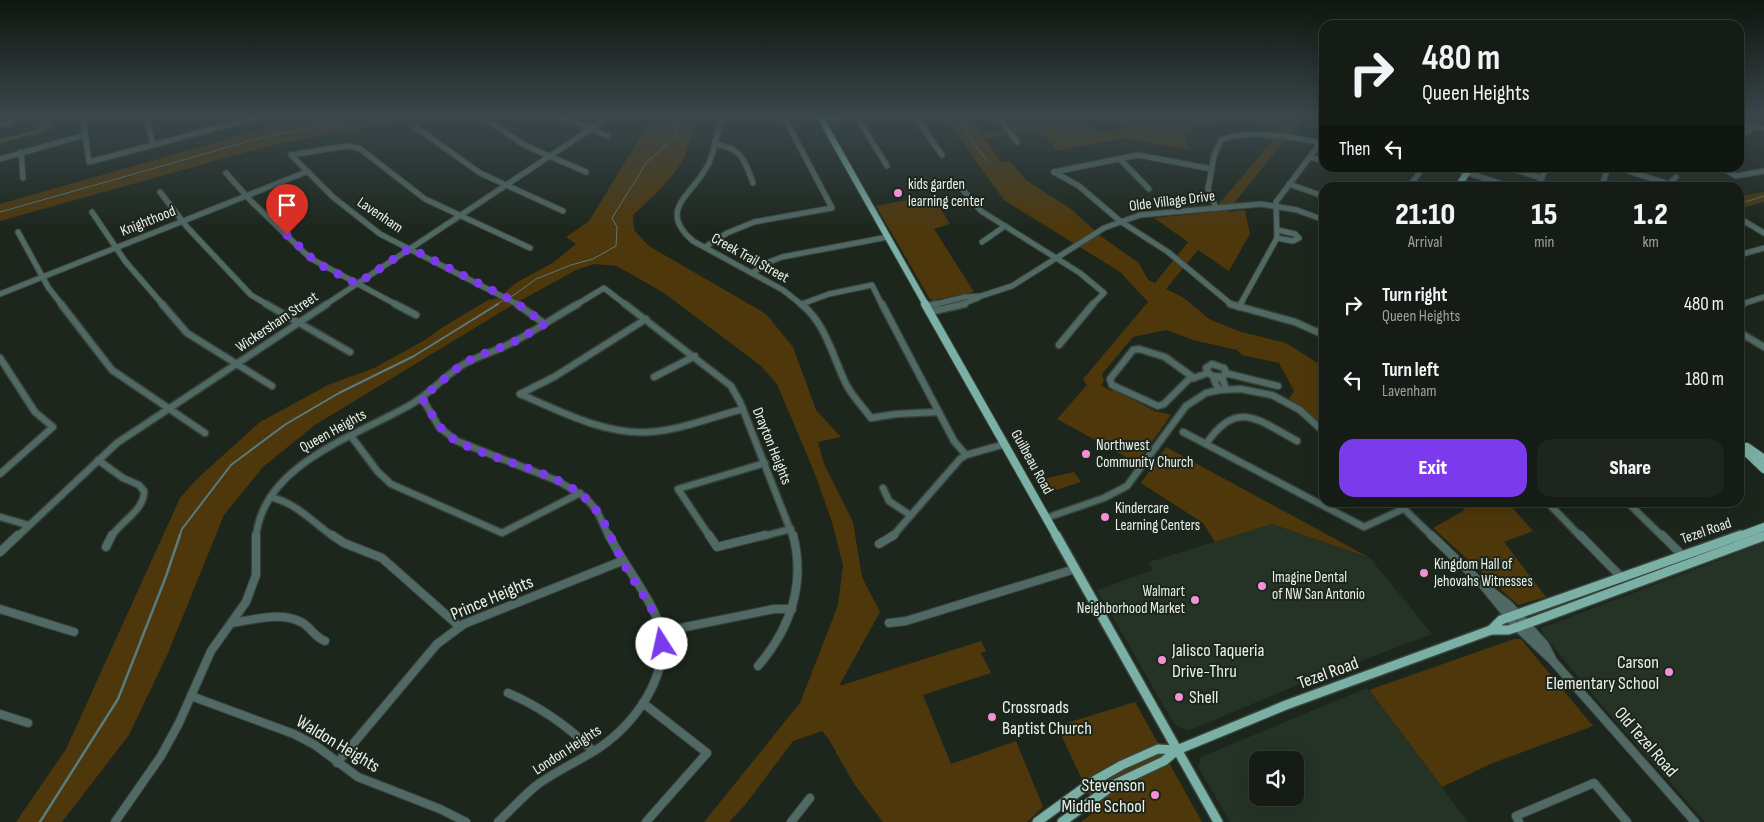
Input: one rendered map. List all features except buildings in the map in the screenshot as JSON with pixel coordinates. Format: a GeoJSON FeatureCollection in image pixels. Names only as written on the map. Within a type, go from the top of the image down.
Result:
{"type":"FeatureCollection","features":[{"type":"Feature","properties":{"kind":"main road","name":"Guilbeau Road"},"geometry":{"type":"LineString","coordinates":[[842,155],[1218,822]]}},
{"type":"Feature","properties":{"kind":"main road"},"geometry":{"type":"LineString","coordinates":[[1744,445],[1764,459]]}},
{"type":"Feature","properties":{"kind":"main road"},"geometry":{"type":"LineString","coordinates":[[1744,450],[1764,468]]}},
{"type":"Feature","properties":{"kind":"main road","name":"Tezel Road"},"geometry":{"type":"LineString","coordinates":[[1492,630],[1500,621],[1513,616],[1764,527]]}},
{"type":"Feature","properties":{"kind":"main road","name":"Tezel Road"},"geometry":{"type":"LineString","coordinates":[[1062,822],[1115,784],[1164,762],[1177,750],[1286,705],[1492,630],[1508,630],[1522,626],[1764,536]]}},
{"type":"Feature","properties":{"kind":"main road","name":"Tezel Road"},"geometry":{"type":"LineString","coordinates":[[1037,822],[1092,782],[1122,765],[1158,749],[1177,750]]}},
{"type":"Feature","properties":{"kind":"street"},"geometry":{"type":"LineString","coordinates":[[20,155],[23,178]]}},
{"type":"Feature","properties":{"kind":"street"},"geometry":{"type":"LineString","coordinates":[[88,155],[89,162],[114,155]]}},
{"type":"Feature","properties":{"kind":"street","name":"Lavenham"},"geometry":{"type":"LineString","coordinates":[[294,155],[290,156],[306,172],[362,221],[380,234],[504,296],[545,324]]}},
{"type":"Feature","properties":{"kind":"street","name":"Lavenham"},"geometry":{"type":"LineString","coordinates":[[369,155],[425,199],[459,216]]}},
{"type":"Feature","properties":{"kind":"street"},"geometry":{"type":"LineString","coordinates":[[454,155],[474,170],[564,211]]}},
{"type":"Feature","properties":{"kind":"street","name":"Creek Trail Street"},"geometry":{"type":"LineString","coordinates":[[711,155],[708,165],[679,203],[676,211],[677,223],[682,231],[689,238],[783,290],[802,304],[815,319],[847,386],[871,418],[896,414],[939,412]]}},
{"type":"Feature","properties":{"kind":"street"},"geometry":{"type":"LineString","coordinates":[[741,155],[753,183]]}},
{"type":"Feature","properties":{"kind":"street"},"geometry":{"type":"LineString","coordinates":[[705,247],[726,233],[754,222],[832,208],[804,155]]}},
{"type":"Feature","properties":{"kind":"street"},"geometry":{"type":"LineString","coordinates":[[880,155],[887,166]]}},
{"type":"Feature","properties":{"kind":"street"},"geometry":{"type":"LineString","coordinates":[[1215,155],[1209,192],[1216,208]]}},
{"type":"Feature","properties":{"kind":"street"},"geometry":{"type":"LineString","coordinates":[[549,156],[586,172]]}},
{"type":"Feature","properties":{"kind":"street","name":"Wickersham Street"},"geometry":{"type":"LineString","coordinates":[[0,552],[117,443],[549,156]]}},
{"type":"Feature","properties":{"kind":"street"},"geometry":{"type":"LineString","coordinates":[[1212,169],[1142,156],[1054,172],[1079,186],[1120,221],[1168,252],[1226,301],[1239,307],[1287,319],[1319,332]]}},
{"type":"Feature","properties":{"kind":"street"},"geometry":{"type":"LineString","coordinates":[[1239,307],[1277,238],[1275,206],[1277,198],[1310,156],[1319,159]]}},
{"type":"Feature","properties":{"kind":"street"},"geometry":{"type":"LineString","coordinates":[[1120,159],[1149,189]]}},
{"type":"Feature","properties":{"kind":"street"},"geometry":{"type":"LineString","coordinates":[[1730,172],[1736,176],[1764,171]]}},
{"type":"Feature","properties":{"kind":"street","name":"Knighthood"},"geometry":{"type":"LineString","coordinates":[[0,294],[306,172]]}},
{"type":"Feature","properties":{"kind":"street"},"geometry":{"type":"LineString","coordinates":[[1473,172],[1499,182]]}},
{"type":"Feature","properties":{"kind":"street"},"geometry":{"type":"LineString","coordinates":[[1522,172],[1542,178]]}},
{"type":"Feature","properties":{"kind":"street"},"geometry":{"type":"LineString","coordinates":[[1540,182],[1544,172]]}},
{"type":"Feature","properties":{"kind":"street"},"geometry":{"type":"LineString","coordinates":[[1633,172],[1667,182]]}},
{"type":"Feature","properties":{"kind":"street"},"geometry":{"type":"LineString","coordinates":[[226,173],[246,196],[310,258],[416,316]]}},
{"type":"Feature","properties":{"kind":"street"},"geometry":{"type":"LineString","coordinates":[[1671,182],[1676,176]]}},
{"type":"Feature","properties":{"kind":"street"},"geometry":{"type":"LineString","coordinates":[[1289,184],[1319,195]]}},
{"type":"Feature","properties":{"kind":"street"},"geometry":{"type":"LineString","coordinates":[[963,190],[977,208],[1097,285],[1104,293],[1071,327],[1060,345]]}},
{"type":"Feature","properties":{"kind":"street"},"geometry":{"type":"LineString","coordinates":[[160,192],[182,221],[251,295],[350,352]]}},
{"type":"Feature","properties":{"kind":"street","name":"Olde Village Drive"},"geometry":{"type":"LineString","coordinates":[[928,309],[968,303],[981,296],[1019,283],[1104,228],[1120,221],[1152,213],[1251,204],[1297,210],[1319,218]]}},
{"type":"Feature","properties":{"kind":"street"},"geometry":{"type":"LineString","coordinates":[[92,212],[114,248],[187,332],[272,386]]}},
{"type":"Feature","properties":{"kind":"street"},"geometry":{"type":"LineString","coordinates":[[459,216],[530,248]]}},
{"type":"Feature","properties":{"kind":"street"},"geometry":{"type":"LineString","coordinates":[[1744,221],[1764,233]]}},
{"type":"Feature","properties":{"kind":"street"},"geometry":{"type":"LineString","coordinates":[[982,242],[1005,226]]}},
{"type":"Feature","properties":{"kind":"street"},"geometry":{"type":"LineString","coordinates":[[1277,238],[1293,241],[1299,238],[1295,234],[1278,230]]}},
{"type":"Feature","properties":{"kind":"street"},"geometry":{"type":"LineString","coordinates":[[18,232],[42,277],[112,370],[205,433]]}},
{"type":"Feature","properties":{"kind":"street"},"geometry":{"type":"LineString","coordinates":[[752,273],[769,262],[782,257],[888,237]]}},
{"type":"Feature","properties":{"kind":"street"},"geometry":{"type":"LineString","coordinates":[[1744,254],[1764,248]]}},
{"type":"Feature","properties":{"kind":"street"},"geometry":{"type":"LineString","coordinates":[[802,304],[829,294],[872,285],[957,446],[966,455]]}},
{"type":"Feature","properties":{"kind":"street","name":"Drayton Heights"},"geometry":{"type":"LineString","coordinates":[[604,288],[726,380],[736,393],[743,409],[791,529],[798,560],[798,575],[792,609],[779,639],[758,666]]}},
{"type":"Feature","properties":{"kind":"street","name":"Queen Heights"},"geometry":{"type":"LineString","coordinates":[[115,822],[162,756],[192,696],[211,650],[246,602],[254,584],[256,567],[255,536],[260,515],[278,486],[300,465],[422,398],[462,364],[512,343],[604,288]]}},
{"type":"Feature","properties":{"kind":"street"},"geometry":{"type":"LineString","coordinates":[[1744,303],[1764,297]]}},
{"type":"Feature","properties":{"kind":"street"},"geometry":{"type":"LineString","coordinates":[[646,319],[554,377],[520,394],[605,427],[636,432],[669,429],[743,409]]}},
{"type":"Feature","properties":{"kind":"street"},"geometry":{"type":"LineString","coordinates":[[1744,335],[1764,347]]}},
{"type":"Feature","properties":{"kind":"street"},"geometry":{"type":"LineString","coordinates":[[1194,378],[1180,366],[1145,348],[1138,348],[1133,350],[1110,379],[1112,385],[1158,406],[1164,404],[1180,387],[1194,378],[1208,373],[1218,377]]}},
{"type":"Feature","properties":{"kind":"street"},"geometry":{"type":"LineString","coordinates":[[654,376],[695,356]]}},
{"type":"Feature","properties":{"kind":"street"},"geometry":{"type":"LineString","coordinates":[[0,358],[35,412],[53,427],[0,474]]}},
{"type":"Feature","properties":{"kind":"street"},"geometry":{"type":"LineString","coordinates":[[1208,373],[1206,368],[1212,364],[1221,366],[1225,373]]}},
{"type":"Feature","properties":{"kind":"street"},"geometry":{"type":"LineString","coordinates":[[1223,389],[1214,380],[1225,373],[1278,386]]}},
{"type":"Feature","properties":{"kind":"street"},"geometry":{"type":"LineString","coordinates":[[1046,518],[1104,498],[1127,486],[1186,406],[1200,396],[1223,389],[1257,391],[1279,398],[1300,410],[1319,427]]}},
{"type":"Feature","properties":{"kind":"street","name":"London Heights"},"geometry":{"type":"LineString","coordinates":[[422,398],[439,426],[457,442],[558,481],[580,493],[597,511],[622,560],[650,605],[661,632],[659,666],[652,688],[643,703],[621,730],[593,751],[536,786],[522,797],[498,822]]}},
{"type":"Feature","properties":{"kind":"street"},"geometry":{"type":"LineString","coordinates":[[1206,444],[1224,422],[1238,418],[1264,422],[1297,441]]}},
{"type":"Feature","properties":{"kind":"street"},"geometry":{"type":"LineString","coordinates":[[1183,432],[1319,503]]}},
{"type":"Feature","properties":{"kind":"street"},"geometry":{"type":"LineString","coordinates":[[351,436],[378,472],[391,484],[502,533],[580,493]]}},
{"type":"Feature","properties":{"kind":"street"},"geometry":{"type":"LineString","coordinates":[[880,544],[892,537],[954,464],[966,455],[1005,444]]}},
{"type":"Feature","properties":{"kind":"street"},"geometry":{"type":"LineString","coordinates":[[98,460],[126,479],[136,482],[142,488],[144,494],[142,501],[134,512],[121,522],[106,546]]}},
{"type":"Feature","properties":{"kind":"street"},"geometry":{"type":"LineString","coordinates":[[765,463],[678,489],[717,548],[791,529]]}},
{"type":"Feature","properties":{"kind":"street"},"geometry":{"type":"LineString","coordinates":[[883,488],[884,494],[889,501],[910,515]]}},
{"type":"Feature","properties":{"kind":"street"},"geometry":{"type":"LineString","coordinates":[[270,497],[288,500],[338,540],[374,553],[382,558],[460,626]]}},
{"type":"Feature","properties":{"kind":"street"},"geometry":{"type":"LineString","coordinates":[[1326,507],[1364,527],[1403,509]]}},
{"type":"Feature","properties":{"kind":"street"},"geometry":{"type":"LineString","coordinates":[[1552,507],[1621,577]]}},
{"type":"Feature","properties":{"kind":"street"},"geometry":{"type":"LineString","coordinates":[[1632,507],[1682,555]]}},
{"type":"Feature","properties":{"kind":"street","name":"Old Tezel Road"},"geometry":{"type":"LineString","coordinates":[[1403,509],[1513,616],[1536,648],[1553,662],[1695,822]]}},
{"type":"Feature","properties":{"kind":"street"},"geometry":{"type":"LineString","coordinates":[[0,517],[28,525]]}},
{"type":"Feature","properties":{"kind":"street","name":"Prince Heights"},"geometry":{"type":"LineString","coordinates":[[338,763],[436,644],[460,626],[622,560]]}},
{"type":"Feature","properties":{"kind":"street"},"geometry":{"type":"LineString","coordinates":[[889,623],[906,621],[1075,569]]}},
{"type":"Feature","properties":{"kind":"street"},"geometry":{"type":"LineString","coordinates":[[0,609],[74,632]]}},
{"type":"Feature","properties":{"kind":"street"},"geometry":{"type":"LineString","coordinates":[[661,632],[774,609],[792,609]]}},
{"type":"Feature","properties":{"kind":"street"},"geometry":{"type":"LineString","coordinates":[[232,622],[293,618],[303,622],[315,637],[325,641]]}},
{"type":"Feature","properties":{"kind":"street"},"geometry":{"type":"LineString","coordinates":[[508,693],[536,706],[557,719],[593,751]]}},
{"type":"Feature","properties":{"kind":"street","name":"Waldon Heights"},"geometry":{"type":"LineString","coordinates":[[192,696],[291,733],[310,742],[349,773],[376,786],[422,802],[466,822]]}},
{"type":"Feature","properties":{"kind":"street"},"geometry":{"type":"LineString","coordinates":[[643,703],[707,753],[646,822]]}},
{"type":"Feature","properties":{"kind":"street"},"geometry":{"type":"LineString","coordinates":[[0,714],[28,723]]}},
{"type":"Feature","properties":{"kind":"street"},"geometry":{"type":"LineString","coordinates":[[1517,819],[1594,783],[1626,822]]}},
{"type":"Feature","properties":{"kind":"street"},"geometry":{"type":"LineString","coordinates":[[791,822],[810,798]]}},
{"type":"Feature","properties":{"kind":"shaded area"},"geometry":{"type":"Polygon","coordinates":[[[171,155],[235,155],[0,221],[0,204],[171,155]]]}},
{"type":"Feature","properties":{"kind":"shaded area"},"geometry":{"type":"Polygon","coordinates":[[[629,155],[685,155],[678,168],[660,189],[633,215],[634,230],[649,246],[766,314],[793,347],[816,410],[841,437],[818,442],[824,464],[853,522],[862,577],[880,612],[839,686],[981,641],[986,651],[981,653],[991,673],[923,695],[951,764],[1016,741],[1043,807],[1027,822],[883,822],[854,784],[828,738],[822,731],[793,741],[745,805],[729,822],[704,822],[800,703],[838,605],[843,565],[832,522],[815,474],[777,384],[761,366],[664,293],[617,266],[594,264],[576,270],[511,306],[315,425],[263,467],[224,515],[168,653],[129,735],[62,822],[16,822],[66,749],[180,498],[197,479],[260,422],[328,385],[374,368],[425,340],[488,300],[498,298],[516,283],[554,262],[576,244],[566,237],[589,221],[629,155]]]}},
{"type":"Feature","properties":{"kind":"shaded area"},"geometry":{"type":"Polygon","coordinates":[[[972,155],[996,155],[1001,162],[1010,161],[1026,180],[1071,209],[1102,237],[1139,263],[1148,280],[1155,283],[1188,242],[1154,218],[1212,212],[1260,155],[1272,155],[1227,212],[1245,210],[1250,234],[1229,271],[1198,250],[1166,289],[1184,298],[1209,319],[1238,331],[1286,343],[1319,364],[1319,421],[1289,398],[1294,391],[1279,363],[1242,355],[1237,350],[1193,340],[1166,330],[1133,337],[1102,374],[1104,381],[1101,385],[1111,391],[1114,390],[1155,411],[1171,415],[1137,463],[1057,419],[1087,385],[1083,379],[1148,302],[1120,272],[1004,200],[972,155]]]}},
{"type":"Feature","properties":{"kind":"shaded area"},"geometry":{"type":"Polygon","coordinates":[[[1764,192],[1764,202],[1744,208],[1744,195],[1764,192]]]}},
{"type":"Feature","properties":{"kind":"shaded area"},"geometry":{"type":"Polygon","coordinates":[[[932,195],[950,224],[934,229],[974,292],[934,300],[930,299],[876,206],[932,195]]]}},
{"type":"Feature","properties":{"kind":"shaded area"},"geometry":{"type":"Polygon","coordinates":[[[1166,447],[1370,558],[1272,524],[1215,542],[1203,523],[1141,483],[1166,447]]]}},
{"type":"Feature","properties":{"kind":"shaded area"},"geometry":{"type":"Polygon","coordinates":[[[1074,472],[1081,482],[1050,492],[1043,479],[1074,472]]]}},
{"type":"Feature","properties":{"kind":"shaded area"},"geometry":{"type":"Polygon","coordinates":[[[1462,507],[1512,507],[1533,531],[1504,542],[1546,597],[1518,605],[1433,528],[1465,510],[1462,507]]]}},
{"type":"Feature","properties":{"kind":"shaded area"},"geometry":{"type":"Polygon","coordinates":[[[1272,524],[1370,558],[1432,634],[1302,683],[1188,731],[1174,724],[1097,590],[1153,570],[1149,562],[1272,524]]]}},
{"type":"Feature","properties":{"kind":"shaded area","name":"Carson Elementary School"},"geometry":{"type":"Polygon","coordinates":[[[1764,543],[1764,822],[1705,822],[1605,709],[1543,634],[1541,628],[1764,543]]]}},
{"type":"Feature","properties":{"kind":"shaded area"},"geometry":{"type":"Polygon","coordinates":[[[1514,639],[1521,639],[1593,726],[1493,763],[1442,787],[1369,690],[1514,639]]]}},
{"type":"Feature","properties":{"kind":"shaded area"},"geometry":{"type":"Polygon","coordinates":[[[1367,688],[1468,822],[1230,822],[1198,767],[1201,757],[1367,688]]]}},
{"type":"Feature","properties":{"kind":"shaded area"},"geometry":{"type":"Polygon","coordinates":[[[1135,702],[1202,822],[1081,822],[1096,810],[1057,726],[1135,702]]]}},
{"type":"Feature","properties":{"kind":"waterway"},"geometry":{"type":"LineString","coordinates":[[0,212],[199,155]]}},
{"type":"Feature","properties":{"kind":"waterway"},"geometry":{"type":"LineString","coordinates":[[495,305],[514,295],[536,279],[571,265],[593,259],[616,246],[617,227],[612,218],[647,162],[654,155]]}},
{"type":"Feature","properties":{"kind":"waterway"},"geometry":{"type":"LineString","coordinates":[[983,155],[987,161]]}},
{"type":"Feature","properties":{"kind":"waterway"},"geometry":{"type":"LineString","coordinates":[[1744,202],[1764,196]]}},
{"type":"Feature","properties":{"kind":"waterway"},"geometry":{"type":"LineString","coordinates":[[179,537],[182,529],[231,465],[286,424],[339,393],[414,356],[498,304]]}},
{"type":"Feature","properties":{"kind":"waterway"},"geometry":{"type":"LineString","coordinates":[[40,822],[118,699],[165,579],[180,535]]}},
{"type":"Feature","properties":{"kind":"place","name":"kids garden learning center"},"geometry":{"type":"Point","coordinates":[898,193]}},
{"type":"Feature","properties":{"kind":"place","name":"Northwest Community Church"},"geometry":{"type":"Point","coordinates":[1086,454]}},
{"type":"Feature","properties":{"kind":"place","name":"Kindercare Learning Centers"},"geometry":{"type":"Point","coordinates":[1105,517]}},
{"type":"Feature","properties":{"kind":"place","name":"Kingdom Hall of Jehovahs Witnesses"},"geometry":{"type":"Point","coordinates":[1424,573]}},
{"type":"Feature","properties":{"kind":"place","name":"Imagine Dental of NW San Antonio"},"geometry":{"type":"Point","coordinates":[1262,586]}},
{"type":"Feature","properties":{"kind":"place","name":"Walmart Neighborhood Market"},"geometry":{"type":"Point","coordinates":[1195,600]}},
{"type":"Feature","properties":{"kind":"place","name":"Jalisco Taqueria Drive-Thru"},"geometry":{"type":"Point","coordinates":[1162,660]}},
{"type":"Feature","properties":{"kind":"place","name":"Carson Elementary School"},"geometry":{"type":"Point","coordinates":[1669,672]}},
{"type":"Feature","properties":{"kind":"place","name":"Shell"},"geometry":{"type":"Point","coordinates":[1179,697]}},
{"type":"Feature","properties":{"kind":"place","name":"Crossroads Baptist Church"},"geometry":{"type":"Point","coordinates":[992,717]}},
{"type":"Feature","properties":{"kind":"place","name":"Stevenson Middle School"},"geometry":{"type":"Point","coordinates":[1155,795]}},
{"type":"Feature","properties":{"kind":"route"},"geometry":{"type":"LineString","coordinates":[[287,235],[317,263],[357,284],[410,248],[515,302],[545,324],[512,343],[462,364],[422,398],[439,426],[457,442],[558,481],[585,497],[597,511],[628,572],[650,605],[658,622],[662,644]]}}]}
